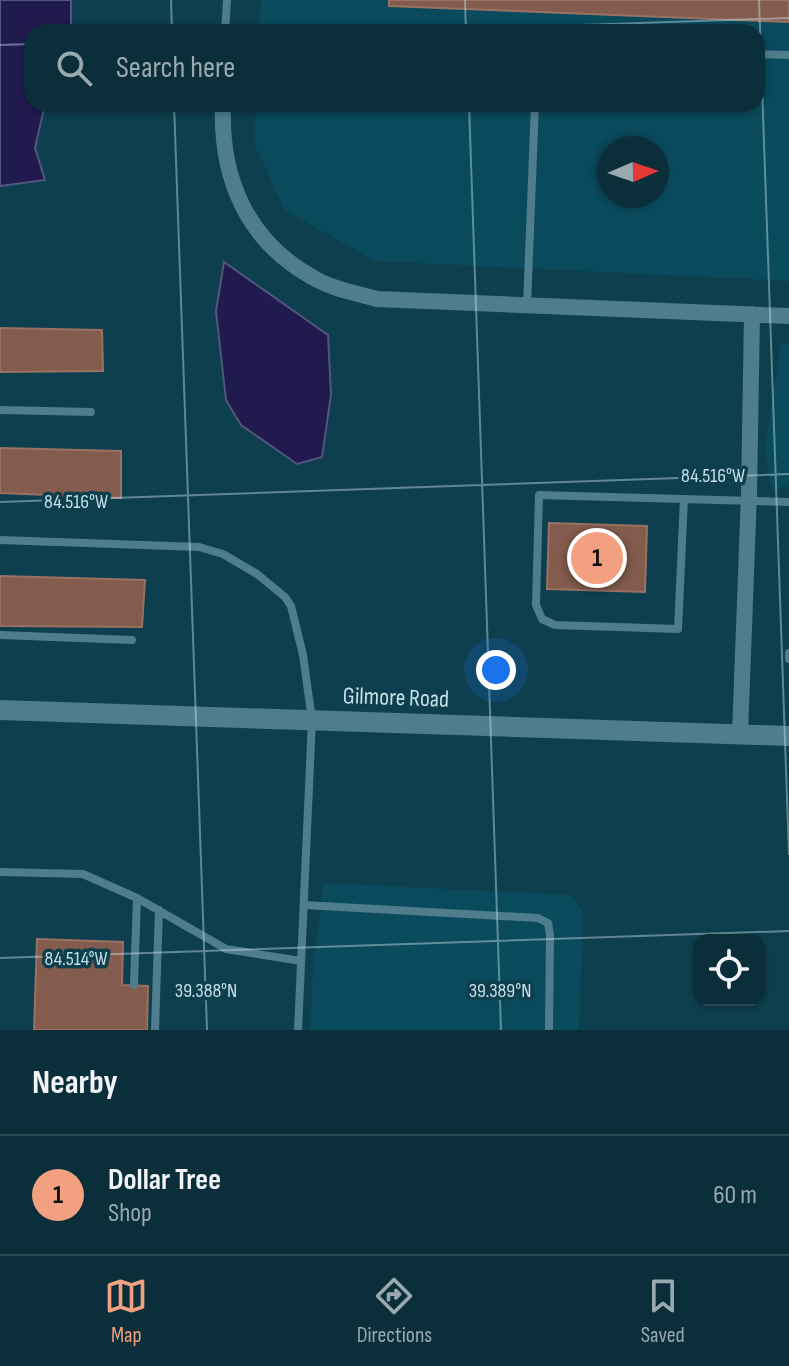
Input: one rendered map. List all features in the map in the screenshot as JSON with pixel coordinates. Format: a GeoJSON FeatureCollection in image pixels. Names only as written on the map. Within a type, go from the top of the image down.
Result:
{"type":"FeatureCollection","features":[{"type":"Feature","properties":{"kind":"street"},"geometry":{"type":"LineString","coordinates":[[223,112],[225,156],[233,185],[250,223],[277,252],[311,277],[339,290],[377,299],[789,316]]}},
{"type":"Feature","properties":{"kind":"street"},"geometry":{"type":"LineString","coordinates":[[740,734],[752,314]]}},
{"type":"Feature","properties":{"kind":"street","name":"Gilmore Road"},"geometry":{"type":"LineString","coordinates":[[0,710],[789,736]]}},
{"type":"Feature","properties":{"kind":"lane"},"geometry":{"type":"LineString","coordinates":[[226,24],[227,0]]}},
{"type":"Feature","properties":{"kind":"lane"},"geometry":{"type":"LineString","coordinates":[[765,54],[789,55]]}},
{"type":"Feature","properties":{"kind":"lane"},"geometry":{"type":"LineString","coordinates":[[527,305],[535,112]]}},
{"type":"Feature","properties":{"kind":"lane"},"geometry":{"type":"LineString","coordinates":[[0,410],[91,412]]}},
{"type":"Feature","properties":{"kind":"lane"},"geometry":{"type":"LineString","coordinates":[[684,499],[678,629],[555,625],[542,619],[536,605],[539,495],[684,499],[749,501],[789,502]]}},
{"type":"Feature","properties":{"kind":"lane"},"geometry":{"type":"LineString","coordinates":[[0,540],[199,547],[223,554],[257,574],[285,597],[291,606],[303,655],[312,720],[298,1030]]}},
{"type":"Feature","properties":{"kind":"lane"},"geometry":{"type":"LineString","coordinates":[[0,635],[132,640]]}},
{"type":"Feature","properties":{"kind":"lane"},"geometry":{"type":"LineString","coordinates":[[0,872],[83,874],[137,898],[226,949],[301,961]]}},
{"type":"Feature","properties":{"kind":"lane"},"geometry":{"type":"LineString","coordinates":[[134,985],[137,898]]}},
{"type":"Feature","properties":{"kind":"lane"},"geometry":{"type":"LineString","coordinates":[[304,905],[538,918],[548,923],[549,1030]]}},
{"type":"Feature","properties":{"kind":"lane"},"geometry":{"type":"LineString","coordinates":[[155,1030],[159,910]]}},
{"type":"Feature","properties":{"kind":"shaded area"},"geometry":{"type":"Polygon","coordinates":[[[0,0],[71,0],[71,24],[24,24],[24,112],[43,112],[35,148],[45,180],[0,186],[0,0]]]}},
{"type":"Feature","properties":{"kind":"shaded area"},"geometry":{"type":"Polygon","coordinates":[[[261,0],[789,0],[789,281],[375,261],[285,210],[254,144],[256,112],[765,112],[765,24],[260,24],[261,0]]]}},
{"type":"Feature","properties":{"kind":"shaded area"},"geometry":{"type":"Polygon","coordinates":[[[224,262],[328,335],[331,395],[322,457],[297,464],[241,425],[226,400],[216,311],[224,262]]]}},
{"type":"Feature","properties":{"kind":"shaded area"},"geometry":{"type":"Polygon","coordinates":[[[789,343],[789,487],[771,489],[765,447],[781,344],[789,343]]]}},
{"type":"Feature","properties":{"kind":"shaded area"},"geometry":{"type":"Polygon","coordinates":[[[324,883],[570,895],[583,912],[579,1030],[310,1030],[313,964],[324,883]]]}},
{"type":"Feature","properties":{"kind":"building"},"geometry":{"type":"Polygon","coordinates":[[[389,0],[789,0],[789,22],[389,6],[389,0]]]}},
{"type":"Feature","properties":{"kind":"building"},"geometry":{"type":"Polygon","coordinates":[[[0,328],[102,330],[103,371],[0,372],[0,328]]]}},
{"type":"Feature","properties":{"kind":"building"},"geometry":{"type":"Polygon","coordinates":[[[0,448],[121,451],[121,498],[0,493],[0,448]]]}},
{"type":"Feature","properties":{"kind":"building"},"geometry":{"type":"Polygon","coordinates":[[[549,523],[647,526],[645,592],[547,589],[549,523]]]}},
{"type":"Feature","properties":{"kind":"building"},"geometry":{"type":"Polygon","coordinates":[[[0,576],[145,580],[142,627],[0,626],[0,576]]]}},
{"type":"Feature","properties":{"kind":"building"},"geometry":{"type":"Polygon","coordinates":[[[37,939],[123,942],[122,985],[148,986],[147,1030],[34,1030],[37,939]]]}},
{"type":"Feature","properties":{"kind":"place","name":"Dollar Tree"},"geometry":{"type":"Point","coordinates":[597,558]}}]}
